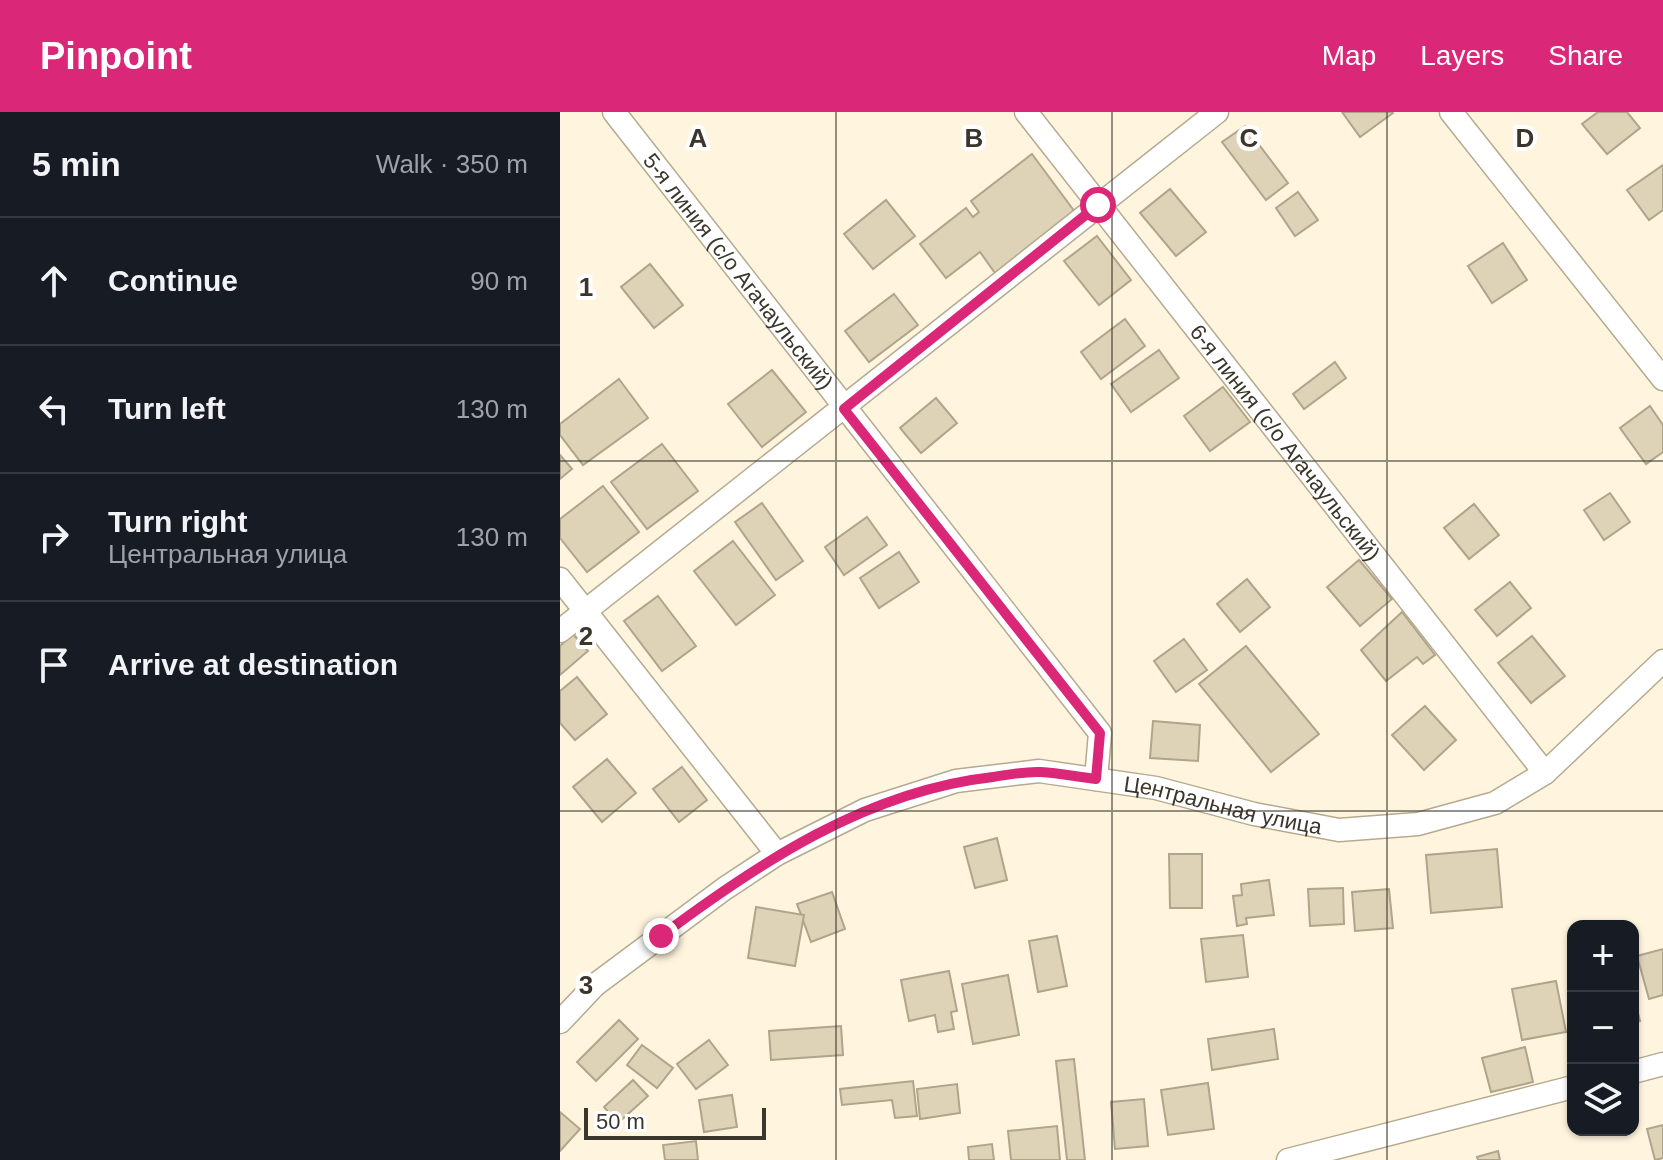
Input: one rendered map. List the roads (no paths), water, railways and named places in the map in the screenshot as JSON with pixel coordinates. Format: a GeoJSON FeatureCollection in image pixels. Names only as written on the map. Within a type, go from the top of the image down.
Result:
{"type":"FeatureCollection","features":[{"type":"Feature","properties":{"kind":"street","name":"5-я линия (с/о Агачаульский)"},"geometry":{"type":"LineString","coordinates":[[614,112],[1100,733],[1096,779]]}},
{"type":"Feature","properties":{"kind":"street","name":"6-я линия (с/о Агачаульский)"},"geometry":{"type":"LineString","coordinates":[[1026,112],[1545,773]]}},
{"type":"Feature","properties":{"kind":"street"},"geometry":{"type":"LineString","coordinates":[[560,631],[1217,112]]}},
{"type":"Feature","properties":{"kind":"street"},"geometry":{"type":"LineString","coordinates":[[1451,112],[1663,379]]}},
{"type":"Feature","properties":{"kind":"street"},"geometry":{"type":"LineString","coordinates":[[560,579],[777,854]]}},
{"type":"Feature","properties":{"kind":"street","name":"Центральная улица"},"geometry":{"type":"LineString","coordinates":[[560,1022],[595,985],[724,889],[777,854],[865,810],[956,781],[1039,771],[1156,788],[1254,814],[1339,830],[1418,824],[1495,803],[1545,773],[1663,661]]}},
{"type":"Feature","properties":{"kind":"street"},"geometry":{"type":"LineString","coordinates":[[1639,1070],[1663,1064]]}},
{"type":"Feature","properties":{"kind":"street"},"geometry":{"type":"LineString","coordinates":[[1288,1160],[1567,1089]]}}]}
